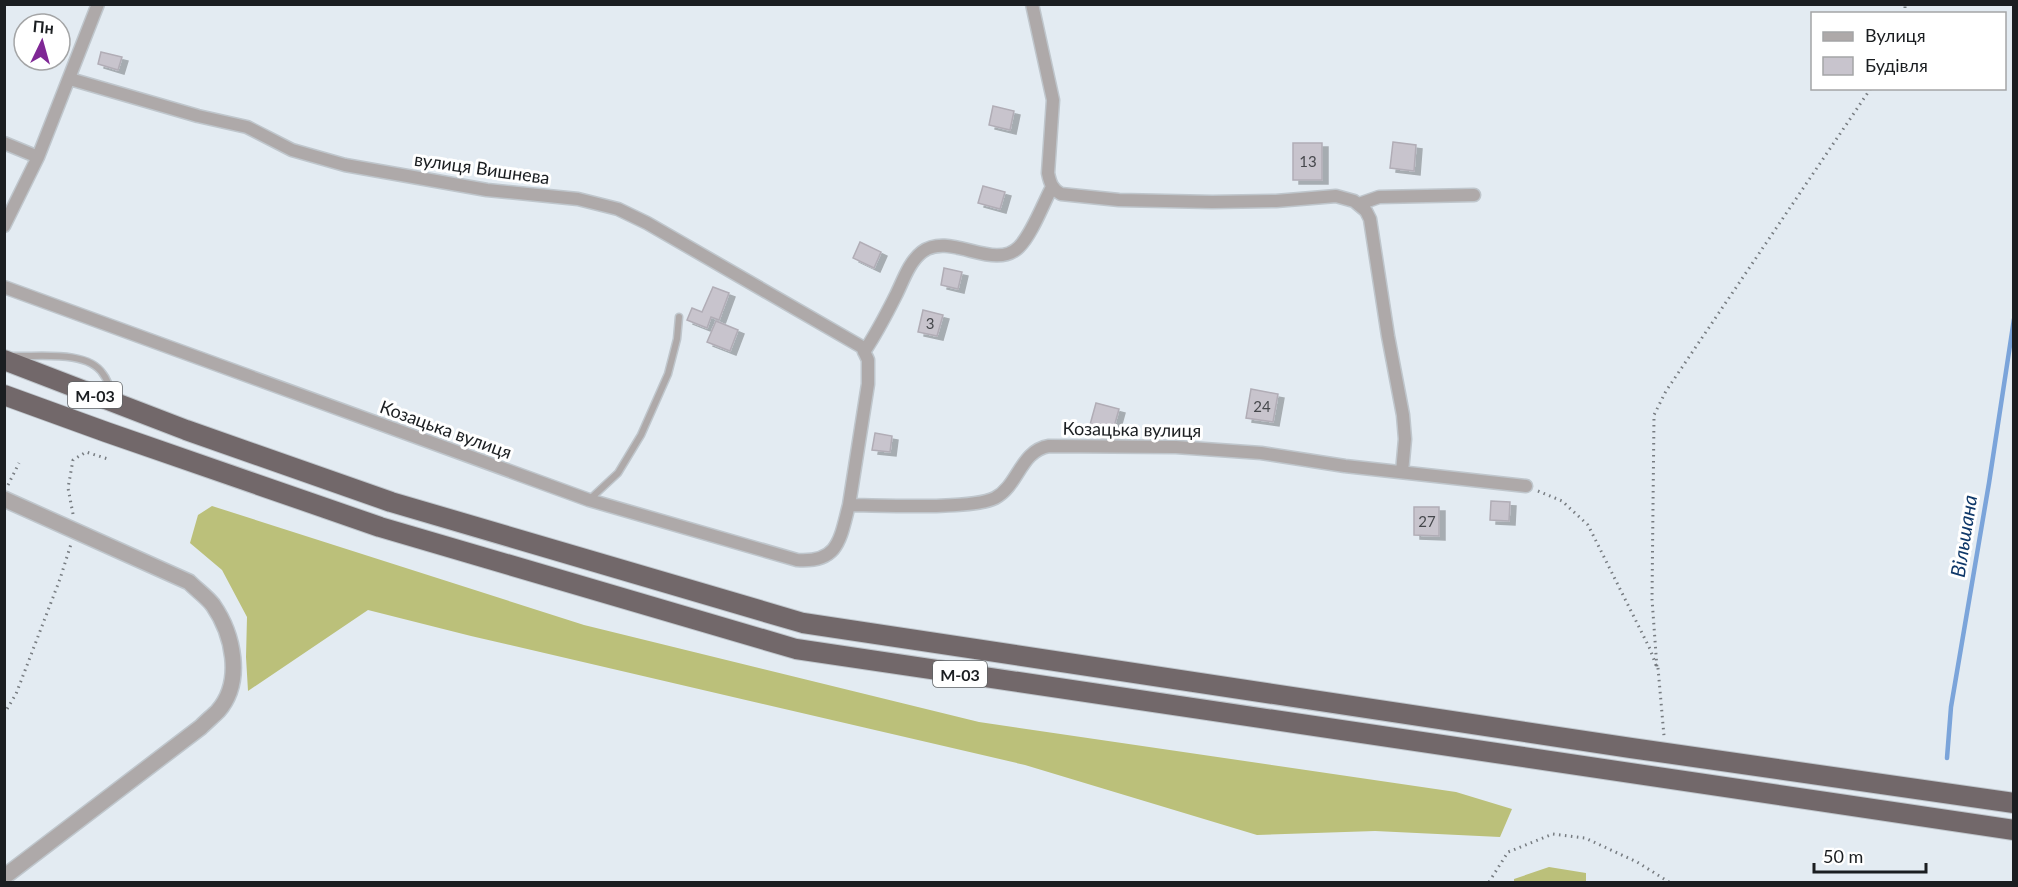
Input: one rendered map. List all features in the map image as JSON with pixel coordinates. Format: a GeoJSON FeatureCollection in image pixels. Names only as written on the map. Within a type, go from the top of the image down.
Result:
{"type":"FeatureCollection","features":[{"type":"Feature","properties":{"kind":"highway","name":"М-03"},"geometry":{"type":"LineString","coordinates":[[4,360],[391,502],[803,623],[2013,803]]}},
{"type":"Feature","properties":{"kind":"highway","name":"М-03"},"geometry":{"type":"LineString","coordinates":[[4,395],[380,527],[796,649],[2013,830]]}},
{"type":"Feature","properties":{"kind":"street"},"geometry":{"type":"LineString","coordinates":[[4,226],[38,157],[98,4]]}},
{"type":"Feature","properties":{"kind":"street"},"geometry":{"type":"LineString","coordinates":[[1032,4],[1053,100],[1048,173],[1052,187],[1061,195],[1119,200],[1212,202],[1336,196],[1354,201],[1366,211],[1370,219],[1403,415],[1405,439],[1402,472]]}},
{"type":"Feature","properties":{"kind":"street","name":"вулиця Вишнева"},"geometry":{"type":"LineString","coordinates":[[70,79],[198,116],[247,127],[292,150],[345,165],[487,190],[578,199],[618,209],[647,223],[842,335],[862,347],[864,352]]}},
{"type":"Feature","properties":{"kind":"street"},"geometry":{"type":"LineString","coordinates":[[4,143],[38,157]]}},
{"type":"Feature","properties":{"kind":"street"},"geometry":{"type":"LineString","coordinates":[[864,352],[877,333],[912,262],[922,252],[936,246],[947,246],[998,256],[1009,254],[1024,241],[1052,187]]}},
{"type":"Feature","properties":{"kind":"street"},"geometry":{"type":"LineString","coordinates":[[1359,204],[1379,197],[1474,195]]}},
{"type":"Feature","properties":{"kind":"street","name":"Козацька вулиця"},"geometry":{"type":"LineString","coordinates":[[4,287],[590,500],[797,560],[813,561],[827,556],[837,547],[849,504],[868,384],[868,360],[864,352]]}},
{"type":"Feature","properties":{"kind":"street","name":"Козацька вулиця"},"geometry":{"type":"LineString","coordinates":[[849,504],[988,502],[1011,484],[1032,453],[1050,446],[1176,447],[1262,453],[1345,466],[1526,486]]}},
{"type":"Feature","properties":{"kind":"street"},"geometry":{"type":"LineString","coordinates":[[4,499],[189,582],[212,604],[227,630],[232,649],[233,668],[230,689],[220,709],[201,727],[4,877]]}},
{"type":"Feature","properties":{"kind":"lane"},"geometry":{"type":"LineString","coordinates":[[590,500],[618,474],[641,435],[668,374],[677,339],[679,317]]}},
{"type":"Feature","properties":{"kind":"lane"},"geometry":{"type":"LineString","coordinates":[[4,355],[68,357],[94,364],[103,373],[114,402]]}},
{"type":"Feature","properties":{"kind":"path"},"geometry":{"type":"LineString","coordinates":[[1666,753],[1652,599],[1654,415],[1666,391],[1870,90]]}},
{"type":"Feature","properties":{"kind":"path"},"geometry":{"type":"LineString","coordinates":[[4,714],[16,694],[60,579],[75,530],[68,488],[73,460],[86,452],[108,459]]}},
{"type":"Feature","properties":{"kind":"path"},"geometry":{"type":"LineString","coordinates":[[4,492],[19,463]]}},
{"type":"Feature","properties":{"kind":"path"},"geometry":{"type":"LineString","coordinates":[[1526,486],[1562,501],[1588,525],[1658,668]]}},
{"type":"Feature","properties":{"kind":"path"},"geometry":{"type":"LineString","coordinates":[[1490,882],[1508,852],[1553,834],[1585,838],[1637,862],[1669,882]]}},
{"type":"Feature","properties":{"kind":"green space"},"geometry":{"type":"Polygon","coordinates":[[[212,506],[584,625],[979,722],[1456,792],[1512,809],[1500,837],[1375,831],[1257,835],[1025,765],[368,610],[248,691],[247,617],[222,570],[190,543],[198,515],[212,506]]]}},
{"type":"Feature","properties":{"kind":"green space"},"geometry":{"type":"Polygon","coordinates":[[[1549,867],[1586,873],[1586,882],[1514,882],[1514,879],[1549,867]]]}},
{"type":"Feature","properties":{"kind":"building"},"geometry":{"type":"Polygon","coordinates":[[[101,52],[122,57],[118,70],[98,64],[101,52]]]}},
{"type":"Feature","properties":{"kind":"building"},"geometry":{"type":"Polygon","coordinates":[[[993,106],[1014,111],[1010,130],[989,125],[993,106]]]}},
{"type":"Feature","properties":{"kind":"building"},"geometry":{"type":"Polygon","coordinates":[[[1393,142],[1416,145],[1414,171],[1390,168],[1393,142]]]}},
{"type":"Feature","properties":{"kind":"building"},"geometry":{"type":"Polygon","coordinates":[[[1293,143],[1322,143],[1322,180],[1293,180],[1293,143]]]}},
{"type":"Feature","properties":{"kind":"building"},"geometry":{"type":"Polygon","coordinates":[[[983,186],[1005,192],[1000,209],[978,203],[983,186]]]}},
{"type":"Feature","properties":{"kind":"building"},"geometry":{"type":"Polygon","coordinates":[[[860,242],[881,252],[874,268],[853,258],[860,242]]]}},
{"type":"Feature","properties":{"kind":"building"},"geometry":{"type":"Polygon","coordinates":[[[944,268],[962,272],[958,289],[941,285],[944,268]]]}},
{"type":"Feature","properties":{"kind":"building"},"geometry":{"type":"Polygon","coordinates":[[[713,287],[729,293],[719,320],[711,317],[707,328],[687,320],[692,308],[702,312],[713,287]]]}},
{"type":"Feature","properties":{"kind":"building"},"geometry":{"type":"Polygon","coordinates":[[[923,310],[943,315],[937,336],[918,332],[923,310]]]}},
{"type":"Feature","properties":{"kind":"building"},"geometry":{"type":"Polygon","coordinates":[[[716,321],[738,330],[730,351],[707,342],[716,321]]]}},
{"type":"Feature","properties":{"kind":"building"},"geometry":{"type":"Polygon","coordinates":[[[1251,389],[1278,394],[1273,422],[1246,418],[1251,389]]]}},
{"type":"Feature","properties":{"kind":"building"},"geometry":{"type":"Polygon","coordinates":[[[1096,403],[1119,409],[1111,438],[1088,432],[1096,403]]]}},
{"type":"Feature","properties":{"kind":"building"},"geometry":{"type":"Polygon","coordinates":[[[875,433],[892,436],[890,452],[872,450],[875,433]]]}},
{"type":"Feature","properties":{"kind":"building"},"geometry":{"type":"Polygon","coordinates":[[[1491,501],[1510,502],[1509,521],[1490,520],[1491,501]]]}},
{"type":"Feature","properties":{"kind":"building"},"geometry":{"type":"Polygon","coordinates":[[[1414,507],[1439,507],[1439,536],[1414,535],[1414,507]]]}},
{"type":"Feature","properties":{"kind":"waterway","name":"Вільшана"},"geometry":{"type":"LineString","coordinates":[[1947,758],[1951,707],[2014,319]]}}]}
